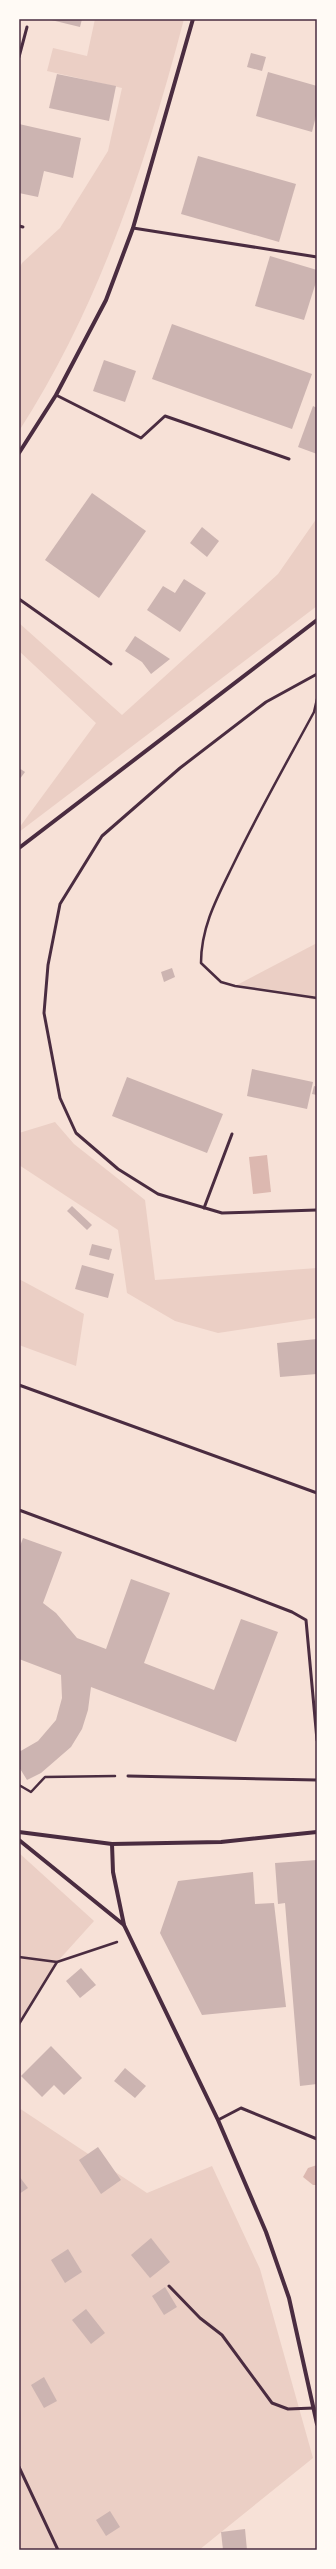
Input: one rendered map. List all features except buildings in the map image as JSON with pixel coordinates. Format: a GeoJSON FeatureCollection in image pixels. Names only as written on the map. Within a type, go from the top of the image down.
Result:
{"type":"FeatureCollection","features":[{"type":"Feature","properties":{"kind":"street"},"geometry":{"type":"LineString","coordinates":[[19,453],[56,394],[106,300],[133,228],[193,19]]}},
{"type":"Feature","properties":{"kind":"street"},"geometry":{"type":"LineString","coordinates":[[19,848],[317,620]]}},
{"type":"Feature","properties":{"kind":"street"},"geometry":{"type":"LineString","coordinates":[[19,1832],[112,1844],[221,1842],[317,1832]]}},
{"type":"Feature","properties":{"kind":"street"},"geometry":{"type":"LineString","coordinates":[[19,1840],[124,1925]]}},
{"type":"Feature","properties":{"kind":"street"},"geometry":{"type":"LineString","coordinates":[[112,1844],[113,1872],[124,1925],[218,2120],[255,2202],[289,2298],[317,2424]]}},
{"type":"Feature","properties":{"kind":"lane"},"geometry":{"type":"LineString","coordinates":[[19,57],[27,27]]}},
{"type":"Feature","properties":{"kind":"lane"},"geometry":{"type":"LineString","coordinates":[[133,228],[317,256]]}},
{"type":"Feature","properties":{"kind":"lane"},"geometry":{"type":"LineString","coordinates":[[56,394],[141,438],[165,416],[289,459]]}},
{"type":"Feature","properties":{"kind":"lane"},"geometry":{"type":"LineString","coordinates":[[19,599],[111,664]]}},
{"type":"Feature","properties":{"kind":"lane"},"geometry":{"type":"LineString","coordinates":[[317,674],[266,702],[180,768],[102,836],[60,904],[48,965],[44,1013],[60,1098],[76,1133],[118,1169],[158,1194],[222,1213],[317,1210]]}},
{"type":"Feature","properties":{"kind":"lane"},"geometry":{"type":"LineString","coordinates":[[204,1208],[232,1134]]}},
{"type":"Feature","properties":{"kind":"lane"},"geometry":{"type":"LineString","coordinates":[[19,1385],[317,1493]]}},
{"type":"Feature","properties":{"kind":"lane"},"geometry":{"type":"LineString","coordinates":[[19,1510],[292,1612],[306,1620],[317,1740]]}},
{"type":"Feature","properties":{"kind":"lane"},"geometry":{"type":"LineString","coordinates":[[128,1776],[317,1780]]}},
{"type":"Feature","properties":{"kind":"lane"},"geometry":{"type":"LineString","coordinates":[[218,2120],[241,2108],[317,2139]]}},
{"type":"Feature","properties":{"kind":"lane"},"geometry":{"type":"LineString","coordinates":[[169,2286],[200,2318],[222,2335],[272,2403],[288,2409],[314,2408]]}},
{"type":"Feature","properties":{"kind":"lane"},"geometry":{"type":"LineString","coordinates":[[19,2467],[58,2550]]}},
{"type":"Feature","properties":{"kind":"path"},"geometry":{"type":"LineString","coordinates":[[317,699],[314,712],[250,829],[208,916],[201,949],[201,963],[221,982],[235,986],[317,998]]}},
{"type":"Feature","properties":{"kind":"path"},"geometry":{"type":"LineString","coordinates":[[19,1785],[31,1792],[45,1777],[128,1776]]}},
{"type":"Feature","properties":{"kind":"path"},"geometry":{"type":"LineString","coordinates":[[19,1957],[57,1962],[131,1938]]}},
{"type":"Feature","properties":{"kind":"path"},"geometry":{"type":"LineString","coordinates":[[19,2024],[57,1962]]}},
{"type":"Feature","properties":{"kind":"shaded area"},"geometry":{"type":"Polygon","coordinates":[[[95,19],[184,19],[154,126],[118,232],[74,334],[48,383],[19,431],[19,269],[22,263],[60,228],[108,151],[122,88],[47,71],[53,48],[87,56],[95,19]]]}},
{"type":"Feature","properties":{"kind":"shaded area"},"geometry":{"type":"Polygon","coordinates":[[[317,518],[317,606],[19,832],[19,828],[96,723],[19,651],[19,623],[122,715],[278,574],[317,518]]]}},
{"type":"Feature","properties":{"kind":"shaded area"},"geometry":{"type":"Polygon","coordinates":[[[317,943],[317,1000],[235,986],[317,943]]]}},
{"type":"Feature","properties":{"kind":"shaded area"},"geometry":{"type":"Polygon","coordinates":[[[55,1122],[74,1144],[145,1200],[155,1280],[317,1268],[317,1318],[218,1333],[175,1321],[127,1293],[118,1230],[19,1165],[19,1133],[55,1122]]]}},
{"type":"Feature","properties":{"kind":"shaded area"},"geometry":{"type":"Polygon","coordinates":[[[267,1155],[271,1192],[253,1194],[249,1157],[267,1155]]]}},
{"type":"Feature","properties":{"kind":"shaded area"},"geometry":{"type":"Polygon","coordinates":[[[19,1279],[84,1314],[76,1366],[19,1345],[19,1279]]]}},
{"type":"Feature","properties":{"kind":"shaded area"},"geometry":{"type":"Polygon","coordinates":[[[19,1853],[94,1921],[57,1962],[19,2024],[19,1853]]]}},
{"type":"Feature","properties":{"kind":"shaded area"},"geometry":{"type":"Polygon","coordinates":[[[19,2108],[147,2193],[212,2166],[260,2269],[313,2458],[199,2550],[19,2550],[19,2108]]]}},
{"type":"Feature","properties":{"kind":"shaded area"},"geometry":{"type":"Polygon","coordinates":[[[317,2165],[317,2185],[313,2185],[303,2177],[308,2168],[317,2165]]]}}]}
